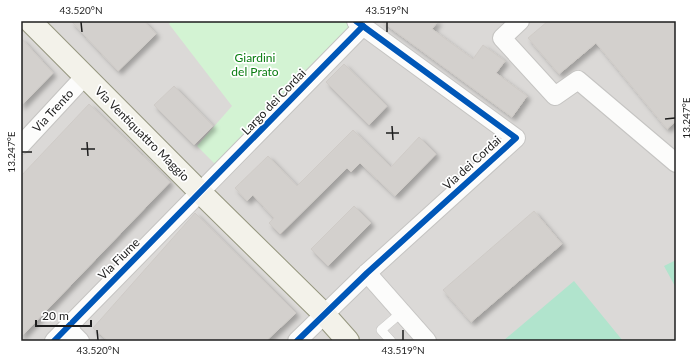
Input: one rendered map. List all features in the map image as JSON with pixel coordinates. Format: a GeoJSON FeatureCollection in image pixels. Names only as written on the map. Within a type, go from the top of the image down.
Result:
{"type":"FeatureCollection","features":[{"type":"Feature","properties":{"kind":"main road","name":"Via Ventiquattro Maggio"},"geometry":{"type":"LineString","coordinates":[[30,21],[324,314],[348,341]]}},
{"type":"Feature","properties":{"kind":"street"},"geometry":{"type":"LineString","coordinates":[[520,21],[502,38],[555,96],[578,80],[676,162]]}},
{"type":"Feature","properties":{"kind":"street","name":"Largo dei Cordai"},"geometry":{"type":"LineString","coordinates":[[200,192],[360,24]]}},
{"type":"Feature","properties":{"kind":"street","name":"Via dei Cordai"},"geometry":{"type":"LineString","coordinates":[[360,24],[516,138],[367,273]]}},
{"type":"Feature","properties":{"kind":"street","name":"Via Trento"},"geometry":{"type":"LineString","coordinates":[[21,145],[85,76]]}},
{"type":"Feature","properties":{"kind":"street","name":"Via Fiume"},"geometry":{"type":"LineString","coordinates":[[54,341],[200,192]]}},
{"type":"Feature","properties":{"kind":"street"},"geometry":{"type":"LineString","coordinates":[[297,341],[367,273],[427,341]]}},
{"type":"Feature","properties":{"kind":"street"},"geometry":{"type":"LineString","coordinates":[[67,328],[80,341]]}},
{"type":"Feature","properties":{"kind":"lane"},"geometry":{"type":"LineString","coordinates":[[391,341],[381,330],[402,312]]}},
{"type":"Feature","properties":{"kind":"shaded area"},"geometry":{"type":"Polygon","coordinates":[[[21,21],[676,21],[676,341],[21,341],[21,21]]]}},
{"type":"Feature","properties":{"kind":"green space","name":"Giardini del Prato"},"geometry":{"type":"Polygon","coordinates":[[[171,21],[346,21],[353,27],[217,166],[197,146],[232,106],[169,24],[171,21]]]}},
{"type":"Feature","properties":{"kind":"green space"},"geometry":{"type":"Polygon","coordinates":[[[676,260],[676,288],[664,266],[676,260]]]}},
{"type":"Feature","properties":{"kind":"green space"},"geometry":{"type":"Polygon","coordinates":[[[574,281],[623,341],[503,341],[574,281]]]}},
{"type":"Feature","properties":{"kind":"building"},"geometry":{"type":"Polygon","coordinates":[[[71,21],[144,21],[156,34],[118,71],[71,21]]]}},
{"type":"Feature","properties":{"kind":"building"},"geometry":{"type":"Polygon","coordinates":[[[381,21],[438,21],[432,29],[473,59],[483,45],[505,61],[496,73],[527,96],[512,117],[381,21]]]}},
{"type":"Feature","properties":{"kind":"building"},"geometry":{"type":"Polygon","coordinates":[[[548,21],[676,21],[676,121],[667,129],[596,43],[559,74],[528,38],[548,21]]]}},
{"type":"Feature","properties":{"kind":"building"},"geometry":{"type":"Polygon","coordinates":[[[21,38],[53,73],[21,106],[21,38]]]}},
{"type":"Feature","properties":{"kind":"building"},"geometry":{"type":"Polygon","coordinates":[[[344,64],[387,106],[369,125],[326,82],[344,64]]]}},
{"type":"Feature","properties":{"kind":"building"},"geometry":{"type":"Polygon","coordinates":[[[174,86],[213,126],[194,145],[154,105],[174,86]]]}},
{"type":"Feature","properties":{"kind":"building"},"geometry":{"type":"Polygon","coordinates":[[[89,104],[170,182],[21,337],[21,176],[89,104]]]}},
{"type":"Feature","properties":{"kind":"building"},"geometry":{"type":"Polygon","coordinates":[[[353,130],[391,167],[419,137],[436,154],[395,196],[360,163],[351,172],[347,168],[280,234],[269,223],[274,218],[253,195],[247,201],[235,188],[268,156],[297,186],[353,130]]]}},
{"type":"Feature","properties":{"kind":"building"},"geometry":{"type":"Polygon","coordinates":[[[354,206],[371,223],[328,266],[311,249],[354,206]]]}},
{"type":"Feature","properties":{"kind":"building"},"geometry":{"type":"Polygon","coordinates":[[[534,211],[562,244],[471,322],[443,290],[534,211]]]}},
{"type":"Feature","properties":{"kind":"building"},"geometry":{"type":"Polygon","coordinates":[[[195,213],[296,313],[266,341],[108,341],[93,328],[195,213]]]}},
{"type":"Feature","properties":{"kind":"cycle path"},"geometry":{"type":"LineString","coordinates":[[297,341],[367,273],[516,138],[356,21]]}},
{"type":"Feature","properties":{"kind":"cycle path"},"geometry":{"type":"LineString","coordinates":[[54,341],[363,26]]}}]}
